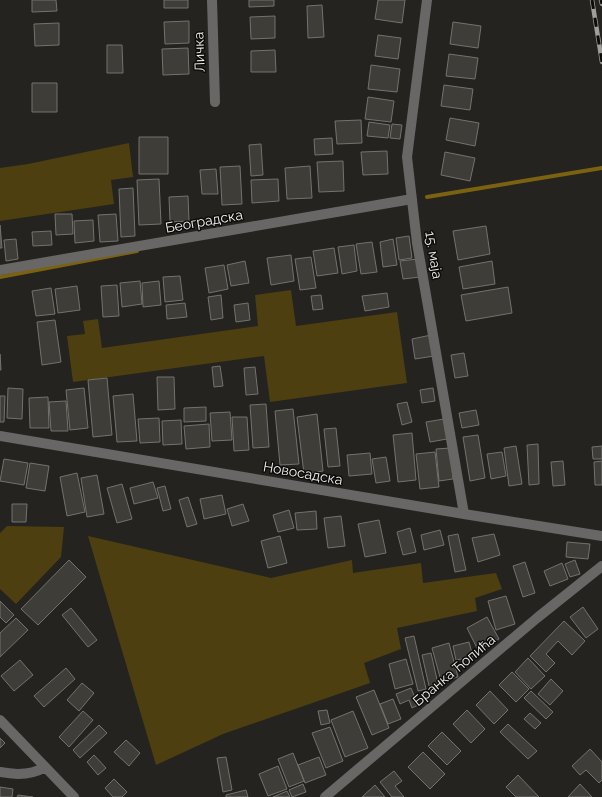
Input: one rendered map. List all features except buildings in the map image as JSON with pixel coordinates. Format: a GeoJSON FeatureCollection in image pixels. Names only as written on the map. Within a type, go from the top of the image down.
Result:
{"type":"FeatureCollection","features":[{"type":"Feature","properties":{"kind":"street","name":"Личка"},"geometry":{"type":"LineString","coordinates":[[212,0],[215,102]]}},
{"type":"Feature","properties":{"kind":"street","name":"15. маја"},"geometry":{"type":"LineString","coordinates":[[427,0],[406,157],[417,243],[464,514]]}},
{"type":"Feature","properties":{"kind":"street","name":"Београдска"},"geometry":{"type":"LineString","coordinates":[[0,270],[412,199]]}},
{"type":"Feature","properties":{"kind":"street","name":"Новосадска"},"geometry":{"type":"LineString","coordinates":[[0,436],[602,536]]}},
{"type":"Feature","properties":{"kind":"street","name":"Бранка Ћопића"},"geometry":{"type":"LineString","coordinates":[[325,797],[537,618],[602,566]]}},
{"type":"Feature","properties":{"kind":"street"},"geometry":{"type":"LineString","coordinates":[[0,720],[74,797]]}},
{"type":"Feature","properties":{"kind":"street"},"geometry":{"type":"LineString","coordinates":[[0,772],[17,774],[32,773],[45,767]]}},
{"type":"Feature","properties":{"kind":"shaded area"},"geometry":{"type":"Polygon","coordinates":[[[129,143],[133,177],[111,180],[114,204],[0,221],[0,168],[28,164],[129,143]]]}},
{"type":"Feature","properties":{"kind":"shaded area"},"geometry":{"type":"Polygon","coordinates":[[[291,290],[296,326],[397,312],[407,383],[270,402],[264,356],[73,382],[67,336],[85,334],[83,321],[98,319],[102,348],[258,326],[255,295],[291,290]]]}},
{"type":"Feature","properties":{"kind":"shaded area"},"geometry":{"type":"Polygon","coordinates":[[[7,526],[64,527],[61,557],[16,604],[0,589],[0,533],[7,526]]]}},
{"type":"Feature","properties":{"kind":"shaded area"},"geometry":{"type":"Polygon","coordinates":[[[88,536],[271,578],[352,560],[353,573],[421,563],[423,583],[496,573],[502,589],[475,598],[477,611],[397,628],[401,649],[364,663],[370,683],[223,734],[156,765],[88,536]]]}},
{"type":"Feature","properties":{"kind":"waterway"},"geometry":{"type":"LineString","coordinates":[[427,197],[602,168]]}},
{"type":"Feature","properties":{"kind":"waterway"},"geometry":{"type":"LineString","coordinates":[[0,277],[137,251]]}},
{"type":"Feature","properties":{"kind":"railway"},"geometry":{"type":"LineString","coordinates":[[592,0],[602,62]]}},
{"type":"Feature","properties":{"kind":"railway"},"geometry":{"type":"LineString","coordinates":[[601,0],[602,4]]}}]}
